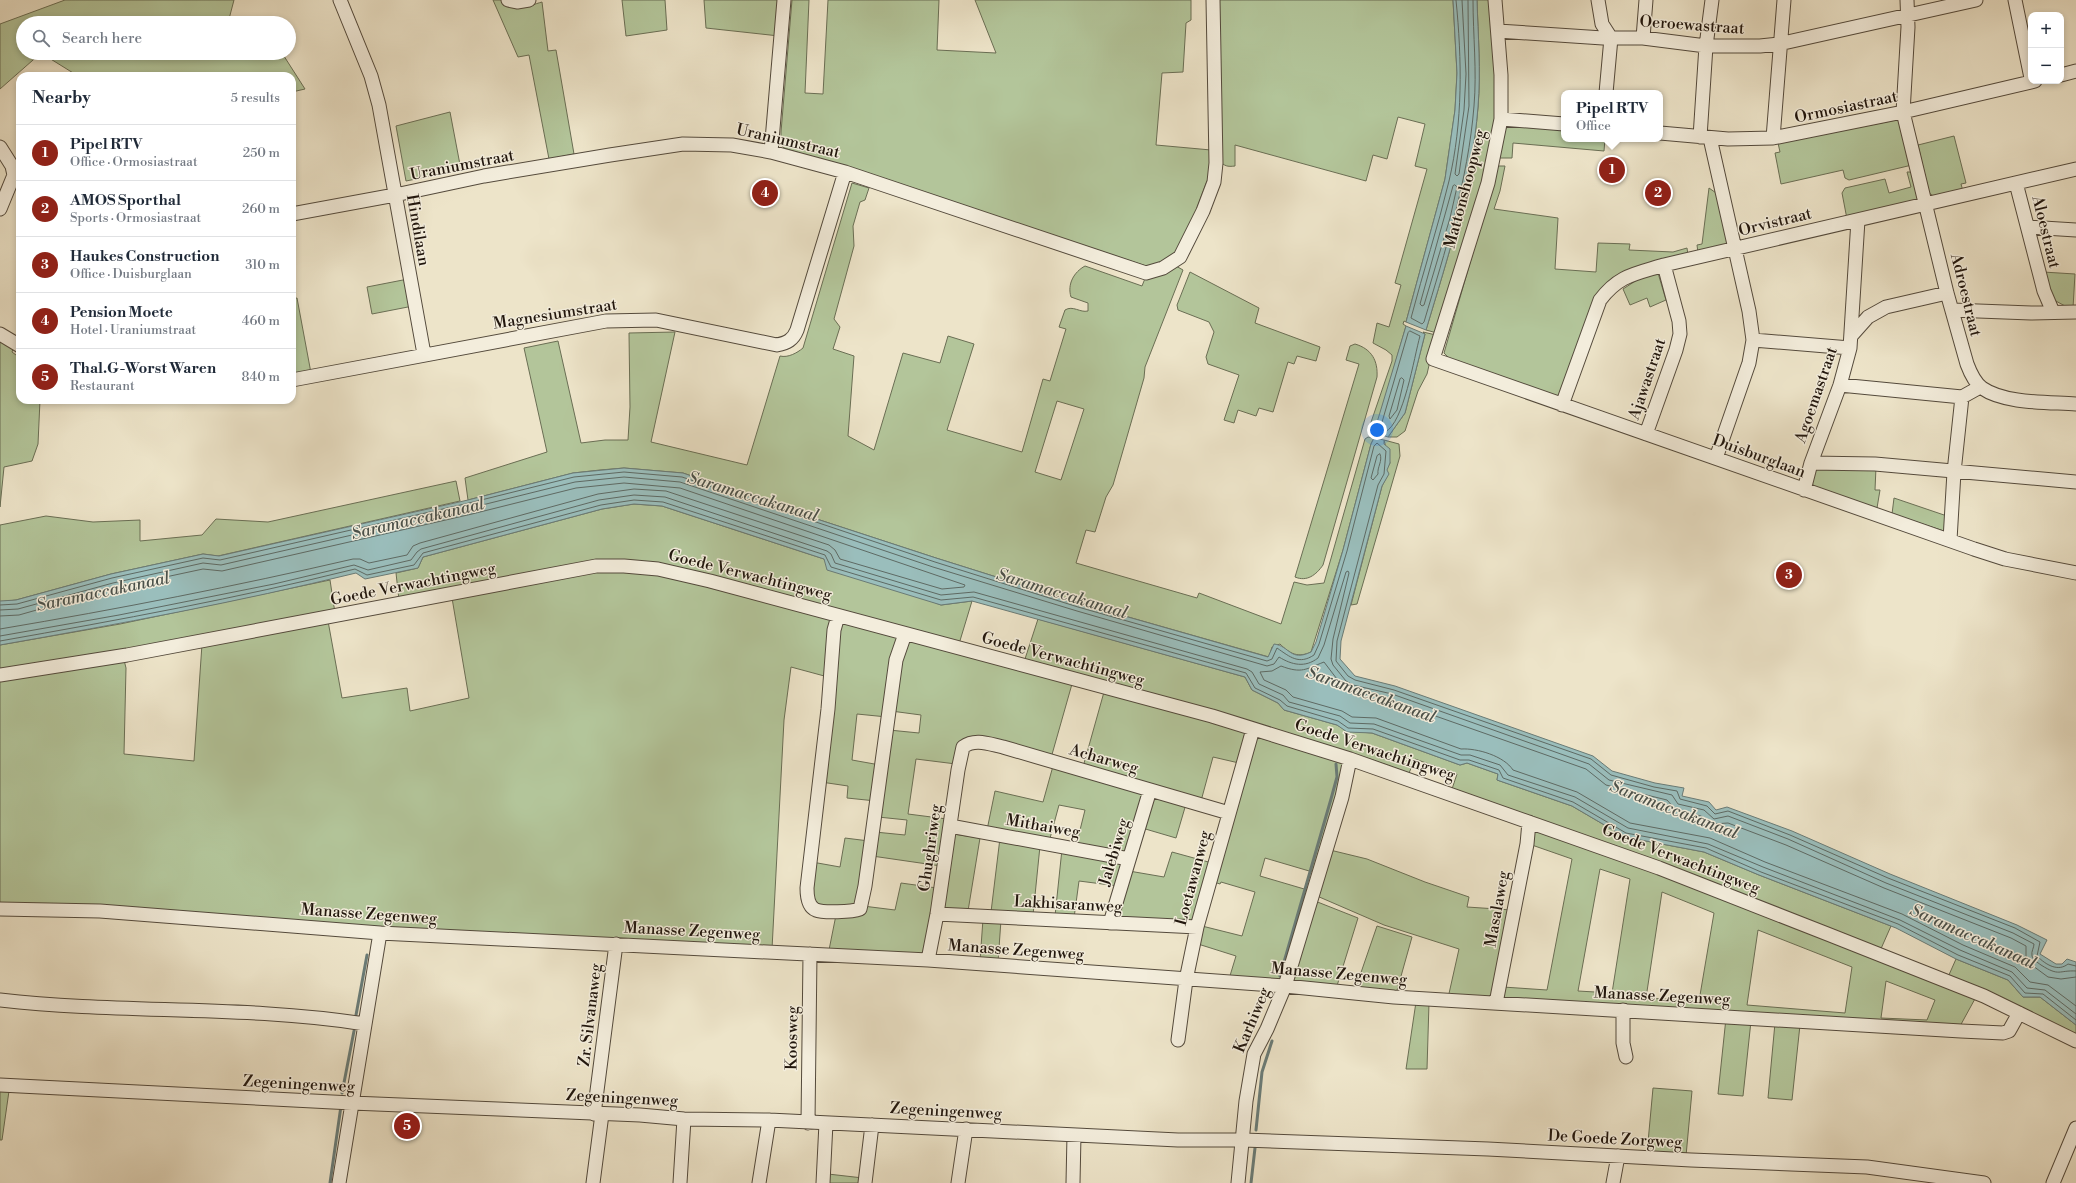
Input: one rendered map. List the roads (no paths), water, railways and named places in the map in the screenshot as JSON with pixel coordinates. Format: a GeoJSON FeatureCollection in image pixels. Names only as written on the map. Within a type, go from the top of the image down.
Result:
{"type":"FeatureCollection","features":[{"type":"Feature","properties":{"kind":"street","name":"Hindilaan"},"geometry":{"type":"LineString","coordinates":[[340,0],[371,76],[385,136],[424,354]]}},
{"type":"Feature","properties":{"kind":"street"},"geometry":{"type":"LineString","coordinates":[[508,0],[517,2],[529,0]]}},
{"type":"Feature","properties":{"kind":"street"},"geometry":{"type":"LineString","coordinates":[[771,152],[784,0]]}},
{"type":"Feature","properties":{"kind":"street","name":"Uraniumstraat"},"geometry":{"type":"LineString","coordinates":[[296,213],[395,195],[484,176],[683,144],[732,145],[771,152],[845,172],[1146,273],[1163,268],[1180,256],[1203,212],[1214,182],[1216,162],[1213,0]]}},
{"type":"Feature","properties":{"kind":"street","name":"Mattonshoopweg"},"geometry":{"type":"LineString","coordinates":[[1434,359],[1488,183],[1501,119],[1501,75],[1495,0]]}},
{"type":"Feature","properties":{"kind":"street"},"geometry":{"type":"LineString","coordinates":[[1598,0],[1602,24],[1611,38],[1606,90]]}},
{"type":"Feature","properties":{"kind":"street"},"geometry":{"type":"LineString","coordinates":[[1643,38],[1646,0]]}},
{"type":"Feature","properties":{"kind":"street"},"geometry":{"type":"LineString","coordinates":[[1712,0],[1706,46],[1705,137],[1735,249],[1749,311],[1753,340],[1749,363],[1716,458]]}},
{"type":"Feature","properties":{"kind":"street"},"geometry":{"type":"LineString","coordinates":[[1773,138],[1779,44],[1784,0]]}},
{"type":"Feature","properties":{"kind":"street","name":"Adroestraat"},"geometry":{"type":"LineString","coordinates":[[1907,0],[1903,112],[1947,293],[1967,364],[1971,375],[1980,387]]}},
{"type":"Feature","properties":{"kind":"street","name":"Oeroewastraat"},"geometry":{"type":"LineString","coordinates":[[1498,31],[1611,38],[1643,38],[1706,46],[1760,46],[1779,44],[1976,0]]}},
{"type":"Feature","properties":{"kind":"street"},"geometry":{"type":"LineString","coordinates":[[2015,0],[2028,61]]}},
{"type":"Feature","properties":{"kind":"street"},"geometry":{"type":"LineString","coordinates":[[2064,74],[2076,71]]}},
{"type":"Feature","properties":{"kind":"street","name":"Ormosiastraat"},"geometry":{"type":"LineString","coordinates":[[1663,133],[1705,137],[1773,138],[1903,112],[2028,81]]}},
{"type":"Feature","properties":{"kind":"street"},"geometry":{"type":"LineString","coordinates":[[1501,119],[1561,124]]}},
{"type":"Feature","properties":{"kind":"street"},"geometry":{"type":"LineString","coordinates":[[0,147],[16,173]]}},
{"type":"Feature","properties":{"kind":"street","name":"Orvistraat"},"geometry":{"type":"LineString","coordinates":[[1562,405],[1594,315],[1603,296],[1620,279],[1664,265],[2076,169]]}},
{"type":"Feature","properties":{"kind":"street","name":"Magnesiumstraat"},"geometry":{"type":"LineString","coordinates":[[296,379],[591,323],[623,320],[656,320],[777,344],[787,342],[794,336],[797,330],[845,172]]}},
{"type":"Feature","properties":{"kind":"street"},"geometry":{"type":"LineString","coordinates":[[0,209],[14,175],[16,175]]}},
{"type":"Feature","properties":{"kind":"street","name":"Aloestraat"},"geometry":{"type":"LineString","coordinates":[[2016,183],[2044,291],[2052,312]]}},
{"type":"Feature","properties":{"kind":"street","name":"Agoemastraat"},"geometry":{"type":"LineString","coordinates":[[1804,490],[1811,463],[1840,385],[1851,341],[1858,220]]}},
{"type":"Feature","properties":{"kind":"street"},"geometry":{"type":"LineString","coordinates":[[2028,228],[2076,230]]}},
{"type":"Feature","properties":{"kind":"street","name":"Ajawastraat"},"geometry":{"type":"LineString","coordinates":[[1646,434],[1676,350],[1680,334],[1679,322],[1664,265]]}},
{"type":"Feature","properties":{"kind":"street","name":"Agoemastraat"},"geometry":{"type":"LineString","coordinates":[[1851,341],[1868,317],[1886,307],[1947,293]]}},
{"type":"Feature","properties":{"kind":"street"},"geometry":{"type":"LineString","coordinates":[[1952,310],[2031,313],[2076,312]]}},
{"type":"Feature","properties":{"kind":"street"},"geometry":{"type":"LineString","coordinates":[[0,334],[16,344]]}},
{"type":"Feature","properties":{"kind":"street"},"geometry":{"type":"LineString","coordinates":[[1753,340],[1851,341]]}},
{"type":"Feature","properties":{"kind":"street","name":"Duisburglaan"},"geometry":{"type":"LineString","coordinates":[[1434,359],[1804,490],[2005,559],[2076,573]]}},
{"type":"Feature","properties":{"kind":"street"},"geometry":{"type":"LineString","coordinates":[[1840,385],[1962,398],[1980,387],[1993,394],[2007,398],[2076,404]]}},
{"type":"Feature","properties":{"kind":"street"},"geometry":{"type":"LineString","coordinates":[[1950,540],[1954,472],[1962,398]]}},
{"type":"Feature","properties":{"kind":"street"},"geometry":{"type":"LineString","coordinates":[[1811,463],[1875,464],[2076,482]]}},
{"type":"Feature","properties":{"kind":"street","name":"Goede Verwachtingweg"},"geometry":{"type":"LineString","coordinates":[[0,675],[135,654],[596,566],[624,566],[658,569],[1253,728],[1350,759],[1659,868],[1984,996],[2076,1041]]}},
{"type":"Feature","properties":{"kind":"street"},"geometry":{"type":"LineString","coordinates":[[838,616],[834,630],[828,709],[807,888],[807,897],[810,906],[816,910],[851,911],[860,909],[865,886],[896,660],[905,634]]}},
{"type":"Feature","properties":{"kind":"street","name":"Loetawanweg"},"geometry":{"type":"LineString","coordinates":[[1178,1040],[1186,980],[1197,927],[1253,728]]}},
{"type":"Feature","properties":{"kind":"street","name":"Acharweg"},"geometry":{"type":"LineString","coordinates":[[968,743],[981,743],[1003,747],[1229,813]]}},
{"type":"Feature","properties":{"kind":"street","name":"Ghughriweg"},"geometry":{"type":"LineString","coordinates":[[928,960],[937,914],[963,747],[968,743]]}},
{"type":"Feature","properties":{"kind":"street","name":"Karhiweg"},"geometry":{"type":"LineString","coordinates":[[1238,1183],[1246,1101],[1254,1054],[1267,1029],[1285,986],[1337,812],[1350,759]]}},
{"type":"Feature","properties":{"kind":"street","name":"Jalebiweg"},"geometry":{"type":"LineString","coordinates":[[1110,923],[1150,790]]}},
{"type":"Feature","properties":{"kind":"street","name":"Masalaweg"},"geometry":{"type":"LineString","coordinates":[[1496,1003],[1529,822]]}},
{"type":"Feature","properties":{"kind":"street","name":"Mithaiweg"},"geometry":{"type":"LineString","coordinates":[[950,826],[1129,859]]}},
{"type":"Feature","properties":{"kind":"street","name":"Manasse Zegenweg"},"geometry":{"type":"LineString","coordinates":[[0,909],[100,911],[380,933],[928,960],[1186,980],[1285,986],[1394,997],[2003,1033],[2009,1031],[2018,1013]]}},
{"type":"Feature","properties":{"kind":"street","name":"Lakhisaranweg"},"geometry":{"type":"LineString","coordinates":[[937,914],[1197,927]]}},
{"type":"Feature","properties":{"kind":"street"},"geometry":{"type":"LineString","coordinates":[[340,1183],[380,933]]}},
{"type":"Feature","properties":{"kind":"street","name":"Zr. Silvanaweg"},"geometry":{"type":"LineString","coordinates":[[593,1183],[598,1114],[616,944]]}},
{"type":"Feature","properties":{"kind":"street","name":"Koosweg"},"geometry":{"type":"LineString","coordinates":[[808,1123],[810,954]]}},
{"type":"Feature","properties":{"kind":"street"},"geometry":{"type":"LineString","coordinates":[[0,1000],[178,1010],[238,1011],[330,1019],[365,1024]]}},
{"type":"Feature","properties":{"kind":"street"},"geometry":{"type":"LineString","coordinates":[[1623,1010],[1623,1043],[1626,1057]]}},
{"type":"Feature","properties":{"kind":"street","name":"Zegeningenweg"},"geometry":{"type":"LineString","coordinates":[[0,1085],[684,1119],[769,1120],[1178,1140],[1243,1140]]}},
{"type":"Feature","properties":{"kind":"street"},"geometry":{"type":"LineString","coordinates":[[680,1183],[684,1119]]}},
{"type":"Feature","properties":{"kind":"street"},"geometry":{"type":"LineString","coordinates":[[759,1183],[769,1120]]}},
{"type":"Feature","properties":{"kind":"street"},"geometry":{"type":"LineString","coordinates":[[823,1183],[826,1123]]}},
{"type":"Feature","properties":{"kind":"street"},"geometry":{"type":"LineString","coordinates":[[865,1183],[872,1125]]}},
{"type":"Feature","properties":{"kind":"street"},"geometry":{"type":"LineString","coordinates":[[2054,1183],[2076,1128]]}},
{"type":"Feature","properties":{"kind":"street"},"geometry":{"type":"LineString","coordinates":[[958,1183],[966,1129]]}},
{"type":"Feature","properties":{"kind":"street"},"geometry":{"type":"LineString","coordinates":[[1074,1135],[1074,1183]]}},
{"type":"Feature","properties":{"kind":"street","name":"De Goede Zorgweg"},"geometry":{"type":"LineString","coordinates":[[1243,1140],[1867,1167],[1984,1183]]}},
{"type":"Feature","properties":{"kind":"street"},"geometry":{"type":"LineString","coordinates":[[1613,1183],[1618,1156]]}},
{"type":"Feature","properties":{"kind":"water"},"geometry":{"type":"Polygon","coordinates":[[[1453,0],[1477,0],[1479,67],[1478,107],[1475,136],[1465,192],[1451,247],[1426,330],[1406,322],[1445,179],[1455,110],[1457,73],[1453,0]]]}},
{"type":"Feature","properties":{"kind":"water"},"geometry":{"type":"Polygon","coordinates":[[[1406,326],[1425,334],[1405,413],[1388,437],[1375,433],[1375,429],[1406,326]]]}},
{"type":"Feature","properties":{"kind":"water","name":"Saramaccakanaal"},"geometry":{"type":"Polygon","coordinates":[[[1374,438],[1384,440],[1384,444],[1390,449],[1390,463],[1387,470],[1389,474],[1382,486],[1341,641],[1340,659],[1355,676],[1395,686],[1593,756],[1612,771],[1655,783],[1684,788],[1682,796],[1709,802],[1716,810],[1727,807],[1792,831],[1890,874],[2017,925],[2047,940],[2040,954],[2056,964],[2062,964],[2067,959],[2076,962],[2076,1025],[2040,997],[2023,997],[2008,980],[1956,959],[1896,928],[1704,852],[1625,837],[1572,806],[1497,780],[1498,774],[1467,763],[1460,765],[1372,733],[1347,732],[1337,725],[1284,710],[1278,703],[1252,690],[1245,677],[972,601],[941,605],[827,570],[824,559],[662,506],[634,504],[602,509],[423,557],[418,568],[365,579],[356,573],[267,594],[178,612],[0,645],[0,601],[16,600],[111,574],[203,554],[219,556],[468,500],[573,473],[624,468],[683,473],[780,507],[1079,603],[1268,657],[1274,644],[1279,645],[1294,654],[1304,655],[1311,652],[1316,642],[1343,550],[1371,444],[1374,438]]]}},
{"type":"Feature","properties":{"kind":"waterway"},"geometry":{"type":"LineString","coordinates":[[1280,976],[1337,777],[1336,764]]}},
{"type":"Feature","properties":{"kind":"waterway"},"geometry":{"type":"LineString","coordinates":[[356,1015],[367,955]]}},
{"type":"Feature","properties":{"kind":"waterway"},"geometry":{"type":"LineString","coordinates":[[342,1093],[354,1031]]}},
{"type":"Feature","properties":{"kind":"waterway"},"geometry":{"type":"LineString","coordinates":[[1256,1130],[1262,1072],[1272,1041]]}},
{"type":"Feature","properties":{"kind":"waterway"},"geometry":{"type":"LineString","coordinates":[[330,1183],[341,1106]]}},
{"type":"Feature","properties":{"kind":"waterway"},"geometry":{"type":"LineString","coordinates":[[1251,1183],[1255,1148]]}},
{"type":"Feature","properties":{"kind":"place","name":"Pipel RTV"},"geometry":{"type":"Point","coordinates":[1612,170]}},
{"type":"Feature","properties":{"kind":"place","name":"Pension Moete"},"geometry":{"type":"Point","coordinates":[765,193]}},
{"type":"Feature","properties":{"kind":"place","name":"AMOS Sporthal"},"geometry":{"type":"Point","coordinates":[1658,193]}},
{"type":"Feature","properties":{"kind":"place","name":"Haukes Construction"},"geometry":{"type":"Point","coordinates":[1789,575]}},
{"type":"Feature","properties":{"kind":"place","name":"Thal.G-Worst Waren"},"geometry":{"type":"Point","coordinates":[407,1126]}}]}
